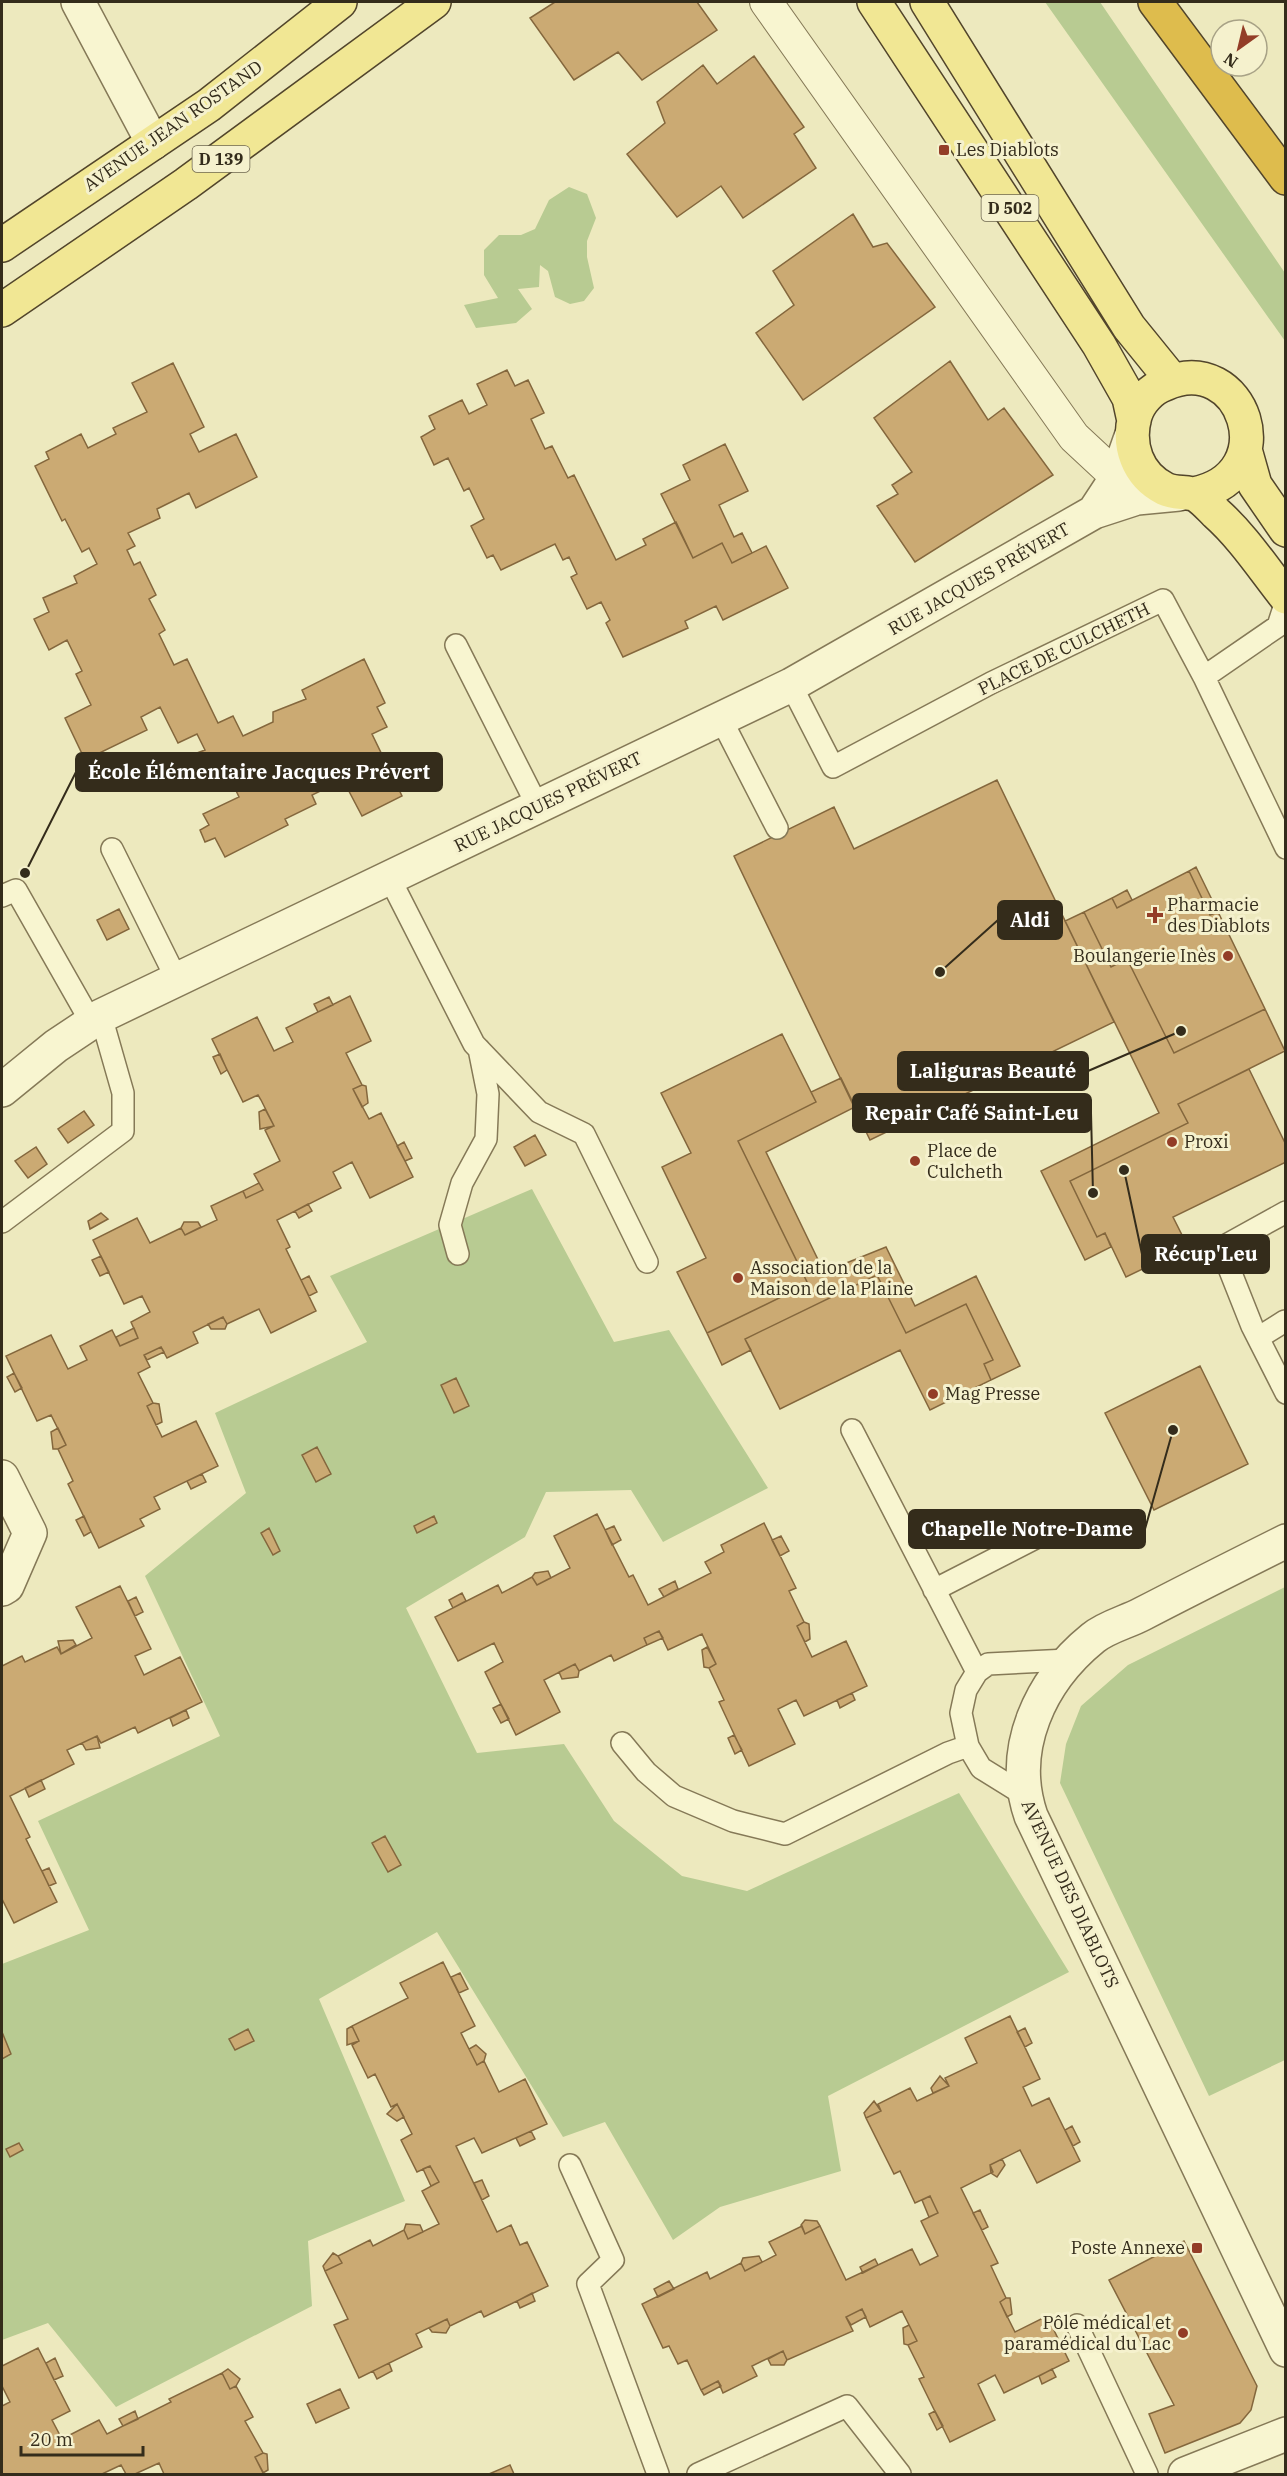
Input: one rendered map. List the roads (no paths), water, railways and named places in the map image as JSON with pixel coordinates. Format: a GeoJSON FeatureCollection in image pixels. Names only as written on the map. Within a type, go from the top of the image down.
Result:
{"type":"FeatureCollection","features":[{"type":"Feature","properties":{"kind":"highway"},"geometry":{"type":"LineString","coordinates":[[1155,2],[1286,178]]}},
{"type":"Feature","properties":{"kind":"main road","name":"AVENUE JEAN ROSTAND"},"geometry":{"type":"LineString","coordinates":[[2,245],[209,105],[340,2]]}},
{"type":"Feature","properties":{"kind":"main road","name":"D 139"},"geometry":{"type":"LineString","coordinates":[[2,310],[208,168],[434,2]]}},
{"type":"Feature","properties":{"kind":"main road","name":"D 502"},"geometry":{"type":"LineString","coordinates":[[874,2],[1099,345],[1129,398],[1132,429]]}},
{"type":"Feature","properties":{"kind":"main road","name":"D 502"},"geometry":{"type":"LineString","coordinates":[[927,2],[1129,327],[1172,380]]}},
{"type":"Feature","properties":{"kind":"main road"},"geometry":{"type":"LineString","coordinates":[[1187,494],[1222,485],[1240,465],[1246,453],[1248,437],[1246,422],[1231,394],[1204,379],[1188,377],[1172,380],[1158,387],[1146,397],[1132,429],[1135,456],[1141,469],[1165,489],[1187,494],[1238,534],[1286,599]]}},
{"type":"Feature","properties":{"kind":"main road"},"geometry":{"type":"LineString","coordinates":[[1246,453],[1255,485],[1286,530]]}},
{"type":"Feature","properties":{"kind":"street"},"geometry":{"type":"LineString","coordinates":[[78,2],[153,143]]}},
{"type":"Feature","properties":{"kind":"street"},"geometry":{"type":"LineString","coordinates":[[766,2],[1074,437],[1117,477]]}},
{"type":"Feature","properties":{"kind":"street","name":"RUE JACQUES PRÉVERT"},"geometry":{"type":"LineString","coordinates":[[1094,512],[1117,477],[1132,429]]}},
{"type":"Feature","properties":{"kind":"street","name":"RUE JACQUES PRÉVERT"},"geometry":{"type":"LineString","coordinates":[[2,1090],[56,1046],[96,1019],[791,685],[1094,512],[1137,498],[1187,494]]}},
{"type":"Feature","properties":{"kind":"street"},"geometry":{"type":"LineString","coordinates":[[2,1477],[30,1533],[7,1586],[2,1589]]}},
{"type":"Feature","properties":{"kind":"street","name":"AVENUE DES DIABLOTS"},"geometry":{"type":"LineString","coordinates":[[1286,1541],[1095,1636],[1068,1660],[1042,1699],[1026,1738],[1021,1772],[1023,1794],[1031,1816],[1286,2350]]}},
{"type":"Feature","properties":{"kind":"street"},"geometry":{"type":"LineString","coordinates":[[1185,2475],[1286,2434]]}},
{"type":"Feature","properties":{"kind":"lane"},"geometry":{"type":"LineString","coordinates":[[1203,676],[1278,626],[1286,599]]}},
{"type":"Feature","properties":{"kind":"lane","name":"PLACE DE CULCHETH"},"geometry":{"type":"LineString","coordinates":[[791,685],[832,767],[991,683],[1163,600],[1203,676],[1286,849]]}},
{"type":"Feature","properties":{"kind":"lane"},"geometry":{"type":"LineString","coordinates":[[456,645],[538,807]]}},
{"type":"Feature","properties":{"kind":"lane"},"geometry":{"type":"LineString","coordinates":[[721,719],[777,828]]}},
{"type":"Feature","properties":{"kind":"lane"},"geometry":{"type":"LineString","coordinates":[[112,849],[177,980]]}},
{"type":"Feature","properties":{"kind":"lane"},"geometry":{"type":"LineString","coordinates":[[390,879],[478,1048],[488,1094],[486,1139],[462,1183],[450,1225],[458,1254]]}},
{"type":"Feature","properties":{"kind":"lane"},"geometry":{"type":"LineString","coordinates":[[2,896],[16,890],[96,1019],[123,1094],[123,1131],[2,1222]]}},
{"type":"Feature","properties":{"kind":"lane"},"geometry":{"type":"LineString","coordinates":[[478,1048],[539,1112],[584,1134],[646,1262]]}},
{"type":"Feature","properties":{"kind":"lane"},"geometry":{"type":"LineString","coordinates":[[1286,1212],[1221,1248],[1258,1338],[1286,1393]]}},
{"type":"Feature","properties":{"kind":"lane"},"geometry":{"type":"LineString","coordinates":[[1258,1338],[1285,1322]]}},
{"type":"Feature","properties":{"kind":"lane"},"geometry":{"type":"LineString","coordinates":[[852,1430],[977,1672]]}},
{"type":"Feature","properties":{"kind":"lane"},"geometry":{"type":"LineString","coordinates":[[934,1590],[1053,1529]]}},
{"type":"Feature","properties":{"kind":"lane"},"geometry":{"type":"LineString","coordinates":[[1023,1794],[981,1768],[968,1746],[961,1713],[966,1690],[977,1672],[988,1664],[1068,1660]]}},
{"type":"Feature","properties":{"kind":"lane"},"geometry":{"type":"LineString","coordinates":[[622,1743],[646,1772],[674,1796],[733,1821],[785,1834],[948,1753],[968,1746]]}},
{"type":"Feature","properties":{"kind":"lane"},"geometry":{"type":"LineString","coordinates":[[570,2165],[613,2260],[588,2284],[658,2475]]}},
{"type":"Feature","properties":{"kind":"lane"},"geometry":{"type":"LineString","coordinates":[[1077,2325],[1147,2475]]}},
{"type":"Feature","properties":{"kind":"lane"},"geometry":{"type":"LineString","coordinates":[[698,2475],[847,2406],[900,2475]]}},
{"type":"Feature","properties":{"kind":"place","name":"Les Diablots"},"geometry":{"type":"Point","coordinates":[944,150]}},
{"type":"Feature","properties":{"kind":"place","name":"École Élémentaire Jacques Prévert"},"geometry":{"type":"Point","coordinates":[25,873]}},
{"type":"Feature","properties":{"kind":"place","name":"Pharmacie des Diablots"},"geometry":{"type":"Point","coordinates":[1155,915]}},
{"type":"Feature","properties":{"kind":"place","name":"Boulangerie Inès"},"geometry":{"type":"Point","coordinates":[1228,956]}},
{"type":"Feature","properties":{"kind":"place","name":"Aldi"},"geometry":{"type":"Point","coordinates":[940,972]}},
{"type":"Feature","properties":{"kind":"place","name":"Laliguras Beauté"},"geometry":{"type":"Point","coordinates":[1181,1031]}},
{"type":"Feature","properties":{"kind":"place","name":"Proxi"},"geometry":{"type":"Point","coordinates":[1172,1142]}},
{"type":"Feature","properties":{"kind":"place","name":"Place de Culcheth"},"geometry":{"type":"Point","coordinates":[915,1161]}},
{"type":"Feature","properties":{"kind":"place","name":"Récup'Leu"},"geometry":{"type":"Point","coordinates":[1124,1170]}},
{"type":"Feature","properties":{"kind":"place","name":"Repair Café Saint-Leu"},"geometry":{"type":"Point","coordinates":[1093,1193]}},
{"type":"Feature","properties":{"kind":"place","name":"Association de la Maison de la Plaine"},"geometry":{"type":"Point","coordinates":[738,1278]}},
{"type":"Feature","properties":{"kind":"place","name":"Mag Presse"},"geometry":{"type":"Point","coordinates":[933,1394]}},
{"type":"Feature","properties":{"kind":"place","name":"Chapelle Notre-Dame"},"geometry":{"type":"Point","coordinates":[1173,1430]}},
{"type":"Feature","properties":{"kind":"place","name":"Poste Annexe"},"geometry":{"type":"Point","coordinates":[1197,2248]}},
{"type":"Feature","properties":{"kind":"place","name":"Pôle médical et paramédical du Lac"},"geometry":{"type":"Point","coordinates":[1183,2333]}}]}
